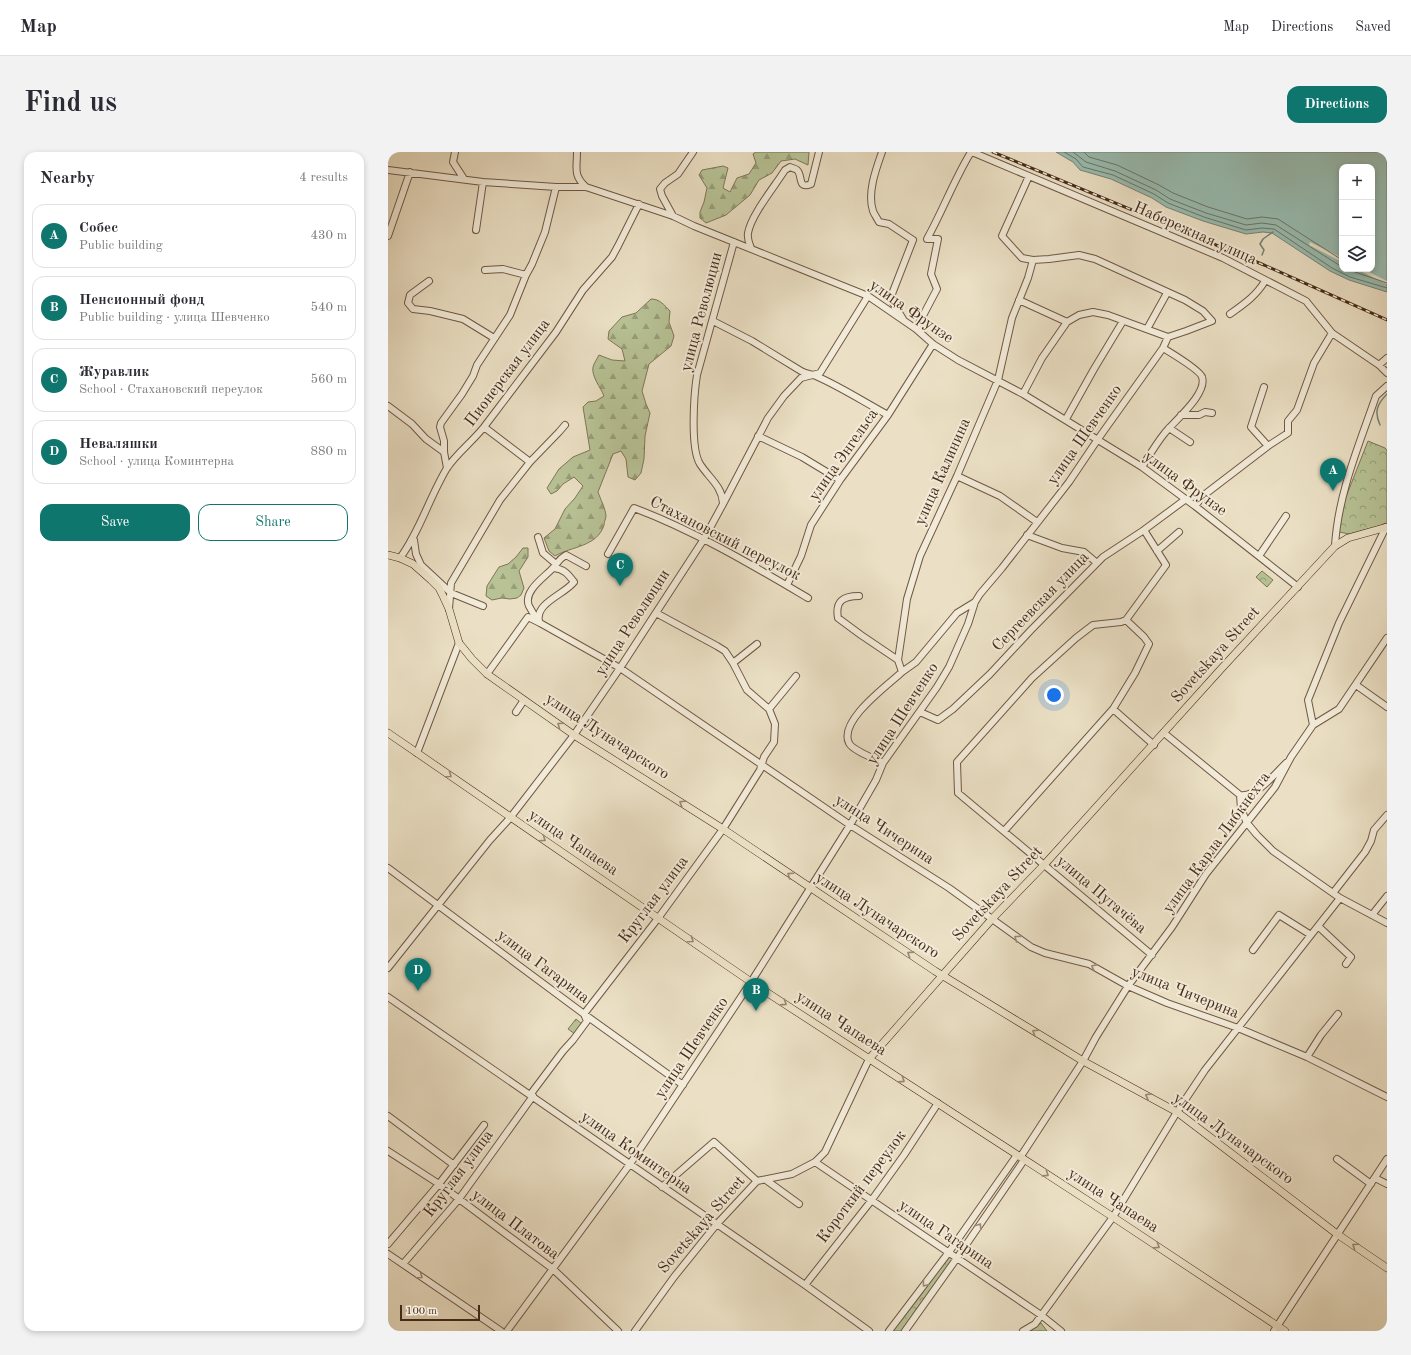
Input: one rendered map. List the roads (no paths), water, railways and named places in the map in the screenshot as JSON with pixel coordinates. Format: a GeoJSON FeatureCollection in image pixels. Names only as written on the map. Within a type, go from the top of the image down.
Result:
{"type":"FeatureCollection","features":[{"type":"Feature","properties":{"kind":"main road","name":"Sovetskaya Street"},"geometry":{"type":"LineString","coordinates":[[869,1059],[992,919],[1154,745],[1221,669],[1335,546],[1348,538],[1386,527]]}},
{"type":"Feature","properties":{"kind":"main road","name":"улица Луначарского"},"geometry":{"type":"LineString","coordinates":[[388,555],[400,558],[413,564],[431,580],[444,598],[449,609],[459,643],[487,674],[574,735],[723,829],[810,889],[943,976],[1083,1062],[1178,1112],[1337,1234],[1387,1268]]}},
{"type":"Feature","properties":{"kind":"main road","name":"улица Чапаева"},"geometry":{"type":"LineString","coordinates":[[388,732],[510,818],[659,917],[751,982],[1113,1217],[1275,1328],[1284,1331]]}},
{"type":"Feature","properties":{"kind":"street"},"geometry":{"type":"LineString","coordinates":[[455,152],[453,162],[464,179]]}},
{"type":"Feature","properties":{"kind":"street"},"geometry":{"type":"LineString","coordinates":[[577,152],[576,174],[579,180],[586,187]]}},
{"type":"Feature","properties":{"kind":"street"},"geometry":{"type":"LineString","coordinates":[[673,216],[662,196],[660,189],[665,183],[678,174],[693,152]]}},
{"type":"Feature","properties":{"kind":"street"},"geometry":{"type":"LineString","coordinates":[[751,248],[748,239],[748,232],[752,221],[785,170],[790,167],[796,169],[799,172],[801,182],[804,185],[811,184],[819,152]]}},
{"type":"Feature","properties":{"kind":"street"},"geometry":{"type":"LineString","coordinates":[[882,152],[875,172],[871,196],[873,210],[879,222],[889,224],[913,240],[938,239],[931,274],[937,289],[916,329]]}},
{"type":"Feature","properties":{"kind":"street"},"geometry":{"type":"LineString","coordinates":[[927,239],[949,196],[958,172],[971,152]]}},
{"type":"Feature","properties":{"kind":"street","name":"Набережная улица"},"geometry":{"type":"LineString","coordinates":[[971,152],[1223,258],[1306,301],[1332,333],[1379,365],[1387,373]]}},
{"type":"Feature","properties":{"kind":"street","name":"улица Фрунзе"},"geometry":{"type":"LineString","coordinates":[[388,170],[483,182],[556,187],[586,187],[673,216],[694,226],[868,296],[916,329],[933,344],[958,360],[998,380],[1066,419],[1142,467],[1186,499],[1298,587]]}},
{"type":"Feature","properties":{"kind":"street"},"geometry":{"type":"LineString","coordinates":[[388,236],[410,172]]}},
{"type":"Feature","properties":{"kind":"street"},"geometry":{"type":"LineString","coordinates":[[1023,394],[1042,358],[1067,322],[1079,315],[1093,312],[1108,314],[1168,337],[1212,321],[1203,311],[1185,300],[1095,259],[1079,256],[1033,260],[1022,258],[1002,236],[1029,176]]}},
{"type":"Feature","properties":{"kind":"street"},"geometry":{"type":"LineString","coordinates":[[476,230],[483,182]]}},
{"type":"Feature","properties":{"kind":"street"},"geometry":{"type":"LineString","coordinates":[[447,468],[444,452],[444,441],[440,428],[441,423],[462,394],[473,376],[477,365],[510,315],[545,232],[556,187]]}},
{"type":"Feature","properties":{"kind":"street","name":"Пионерская улица"},"geometry":{"type":"LineString","coordinates":[[400,558],[414,539],[447,468],[460,451],[473,441],[484,427],[556,332],[583,290],[612,257],[639,204]]}},
{"type":"Feature","properties":{"kind":"street"},"geometry":{"type":"LineString","coordinates":[[905,322],[892,301],[892,294],[913,240]]}},
{"type":"Feature","properties":{"kind":"street","name":"улица Революции"},"geometry":{"type":"LineString","coordinates":[[388,968],[438,904],[510,818],[574,735],[620,668],[704,539],[723,504],[722,495],[718,486],[700,463],[695,437],[694,392],[697,375],[734,242]]}},
{"type":"Feature","properties":{"kind":"street","name":"улица Калинина"},"geometry":{"type":"LineString","coordinates":[[902,672],[898,660],[907,599],[920,556],[957,476],[998,380],[1012,318],[1028,278],[1033,260]]}},
{"type":"Feature","properties":{"kind":"street"},"geometry":{"type":"LineString","coordinates":[[485,270],[503,269],[526,275]]}},
{"type":"Feature","properties":{"kind":"street"},"geometry":{"type":"LineString","coordinates":[[429,281],[410,295],[408,303],[413,309],[430,311],[463,319],[494,338]]}},
{"type":"Feature","properties":{"kind":"street"},"geometry":{"type":"LineString","coordinates":[[1230,314],[1259,291],[1265,281]]}},
{"type":"Feature","properties":{"kind":"street"},"geometry":{"type":"LineString","coordinates":[[1147,329],[1167,293]]}},
{"type":"Feature","properties":{"kind":"street"},"geometry":{"type":"LineString","coordinates":[[723,504],[768,418],[784,396],[801,378],[820,373],[868,296]]}},
{"type":"Feature","properties":{"kind":"street"},"geometry":{"type":"LineString","coordinates":[[1018,300],[1067,322]]}},
{"type":"Feature","properties":{"kind":"street"},"geometry":{"type":"LineString","coordinates":[[713,321],[752,341],[806,374],[814,375],[888,415]]}},
{"type":"Feature","properties":{"kind":"street"},"geometry":{"type":"LineString","coordinates":[[1066,419],[1123,321]]}},
{"type":"Feature","properties":{"kind":"street"},"geometry":{"type":"LineString","coordinates":[[1195,506],[1204,495],[1268,446],[1288,433],[1288,421],[1297,410],[1314,363],[1332,333]]}},
{"type":"Feature","properties":{"kind":"street","name":"улица Шевченко"},"geometry":{"type":"LineString","coordinates":[[507,1331],[630,1164],[751,982],[850,825],[876,780],[883,763],[920,712],[949,667],[968,624],[975,602],[980,594],[1069,482],[1163,348],[1168,337]]}},
{"type":"Feature","properties":{"kind":"street","name":"улица Энгельса"},"geometry":{"type":"LineString","coordinates":[[786,585],[801,556],[811,525],[840,480],[888,415],[933,344]]}},
{"type":"Feature","properties":{"kind":"street"},"geometry":{"type":"LineString","coordinates":[[1142,467],[1169,428],[1200,393],[1203,384],[1202,377],[1197,372],[1163,348]]}},
{"type":"Feature","properties":{"kind":"street"},"geometry":{"type":"LineString","coordinates":[[1379,365],[1387,358]]}},
{"type":"Feature","properties":{"kind":"street"},"geometry":{"type":"LineString","coordinates":[[1335,546],[1336,528],[1346,484],[1376,396],[1387,386]]}},
{"type":"Feature","properties":{"kind":"street"},"geometry":{"type":"LineString","coordinates":[[1264,387],[1251,427],[1268,446]]}},
{"type":"Feature","properties":{"kind":"street"},"geometry":{"type":"LineString","coordinates":[[388,406],[412,424],[426,439],[444,452]]}},
{"type":"Feature","properties":{"kind":"street"},"geometry":{"type":"LineString","coordinates":[[1181,416],[1199,415],[1205,412],[1212,413]]}},
{"type":"Feature","properties":{"kind":"street"},"geometry":{"type":"LineString","coordinates":[[449,609],[451,582],[500,500],[530,462],[565,425]]}},
{"type":"Feature","properties":{"kind":"street"},"geometry":{"type":"LineString","coordinates":[[484,427],[530,462]]}},
{"type":"Feature","properties":{"kind":"street"},"geometry":{"type":"LineString","coordinates":[[1169,428],[1190,442]]}},
{"type":"Feature","properties":{"kind":"street"},"geometry":{"type":"LineString","coordinates":[[758,436],[802,457],[840,480]]}},
{"type":"Feature","properties":{"kind":"street"},"geometry":{"type":"LineString","coordinates":[[957,476],[1000,496],[1037,522]]}},
{"type":"Feature","properties":{"kind":"street","name":"Сергеевская улица"},"geometry":{"type":"LineString","coordinates":[[920,712],[938,720],[953,709],[990,674],[1103,557],[1144,530],[1186,499]]}},
{"type":"Feature","properties":{"kind":"street","name":"Стахановский переулок"},"geometry":{"type":"LineString","coordinates":[[608,554],[634,508],[704,539],[808,598]]}},
{"type":"Feature","properties":{"kind":"street"},"geometry":{"type":"LineString","coordinates":[[1259,556],[1286,516]]}},
{"type":"Feature","properties":{"kind":"street"},"geometry":{"type":"LineString","coordinates":[[1313,725],[1308,700],[1339,623],[1386,527]]}},
{"type":"Feature","properties":{"kind":"street"},"geometry":{"type":"LineString","coordinates":[[1005,830],[1113,709],[1135,673],[1149,644],[1144,637],[1126,620],[1166,565],[1144,530]]}},
{"type":"Feature","properties":{"kind":"street"},"geometry":{"type":"LineString","coordinates":[[1157,551],[1179,532]]}},
{"type":"Feature","properties":{"kind":"street"},"geometry":{"type":"LineString","coordinates":[[1028,535],[1062,548],[1084,552],[1097,563]]}},
{"type":"Feature","properties":{"kind":"street"},"geometry":{"type":"LineString","coordinates":[[538,537],[543,553],[555,566],[568,574],[574,582],[570,588],[552,599],[541,610],[538,617],[540,623]]}},
{"type":"Feature","properties":{"kind":"street"},"geometry":{"type":"LineString","coordinates":[[414,539],[416,554],[421,566],[451,592],[483,606]]}},
{"type":"Feature","properties":{"kind":"street"},"geometry":{"type":"LineString","coordinates":[[540,623],[529,605],[529,595],[535,586],[555,566],[560,558],[566,555],[586,566]]}},
{"type":"Feature","properties":{"kind":"street"},"geometry":{"type":"LineString","coordinates":[[859,596],[848,596],[839,604],[837,609],[838,618],[898,660]]}},
{"type":"Feature","properties":{"kind":"street","name":"улица Шевченко"},"geometry":{"type":"LineString","coordinates":[[902,672],[916,662],[957,613],[975,602]]}},
{"type":"Feature","properties":{"kind":"street"},"geometry":{"type":"LineString","coordinates":[[656,613],[717,646],[725,652],[733,663],[747,690],[770,709],[796,676]]}},
{"type":"Feature","properties":{"kind":"street","name":"улица Чичерина"},"geometry":{"type":"LineString","coordinates":[[487,674],[528,617],[620,668],[850,825],[949,888],[1031,947],[1045,953],[1089,964],[1128,986],[1167,1003],[1238,1028],[1307,1057],[1387,1097]]}},
{"type":"Feature","properties":{"kind":"street","name":"улица Пугачёва"},"geometry":{"type":"LineString","coordinates":[[1126,620],[1121,622],[1093,625],[1055,656],[1032,678],[957,762],[958,793],[1005,830],[1152,955]]}},
{"type":"Feature","properties":{"kind":"street","name":"улица Карла Либкнехта"},"geometry":{"type":"LineString","coordinates":[[905,1331],[957,1258],[1083,1062],[1096,1037],[1128,986],[1172,927],[1206,874],[1275,787],[1291,758],[1313,725],[1339,709],[1387,638]]}},
{"type":"Feature","properties":{"kind":"street"},"geometry":{"type":"LineString","coordinates":[[417,753],[459,643]]}},
{"type":"Feature","properties":{"kind":"street"},"geometry":{"type":"LineString","coordinates":[[733,663],[757,644]]}},
{"type":"Feature","properties":{"kind":"street"},"geometry":{"type":"LineString","coordinates":[[883,763],[853,747],[849,742],[848,729],[859,712],[902,672]]}},
{"type":"Feature","properties":{"kind":"street"},"geometry":{"type":"LineString","coordinates":[[1356,685],[1387,706]]}},
{"type":"Feature","properties":{"kind":"street"},"geometry":{"type":"LineString","coordinates":[[516,712],[524,700]]}},
{"type":"Feature","properties":{"kind":"street","name":"Круглая улица"},"geometry":{"type":"LineString","coordinates":[[404,1264],[458,1199],[563,1050],[587,1022],[584,1014],[659,917],[723,829],[760,770],[764,757],[774,742],[775,724],[770,709]]}},
{"type":"Feature","properties":{"kind":"street"},"geometry":{"type":"LineString","coordinates":[[1113,709],[1154,745]]}},
{"type":"Feature","properties":{"kind":"street"},"geometry":{"type":"LineString","coordinates":[[1164,733],[1240,795],[1246,796],[1260,788],[1291,758]]}},
{"type":"Feature","properties":{"kind":"street"},"geometry":{"type":"LineString","coordinates":[[1240,795],[1242,809],[1247,823],[1273,851],[1340,898],[1387,923]]}},
{"type":"Feature","properties":{"kind":"street"},"geometry":{"type":"LineString","coordinates":[[1333,893],[1365,852],[1371,841],[1374,830],[1387,815]]}},
{"type":"Feature","properties":{"kind":"street","name":"улица Гагарина"},"geometry":{"type":"LineString","coordinates":[[388,868],[584,1014],[683,1085]]}},
{"type":"Feature","properties":{"kind":"street"},"geometry":{"type":"LineString","coordinates":[[1372,915],[1387,896]]}},
{"type":"Feature","properties":{"kind":"street"},"geometry":{"type":"LineString","coordinates":[[1023,1331],[1035,1324],[1113,1217],[1205,1070],[1340,898]]}},
{"type":"Feature","properties":{"kind":"street"},"geometry":{"type":"LineString","coordinates":[[1253,950],[1278,915],[1311,935]]}},
{"type":"Feature","properties":{"kind":"street"},"geometry":{"type":"LineString","coordinates":[[1318,926],[1351,957],[1346,964]]}},
{"type":"Feature","properties":{"kind":"street","name":"улица Коминтерна"},"geometry":{"type":"LineString","coordinates":[[388,997],[869,1331]]}},
{"type":"Feature","properties":{"kind":"street"},"geometry":{"type":"LineString","coordinates":[[1307,1057],[1321,1035],[1338,1014]]}},
{"type":"Feature","properties":{"kind":"street","name":"Sovetskaya Street"},"geometry":{"type":"LineString","coordinates":[[635,1331],[674,1277],[716,1225],[757,1181],[792,1174],[815,1162],[825,1152],[869,1059]]}},
{"type":"Feature","properties":{"kind":"street","name":"Короткий переулок"},"geometry":{"type":"LineString","coordinates":[[804,1285],[871,1201],[904,1155],[938,1103]]}},
{"type":"Feature","properties":{"kind":"street"},"geometry":{"type":"LineString","coordinates":[[388,1116],[454,1165]]}},
{"type":"Feature","properties":{"kind":"street","name":"Круглая улица"},"geometry":{"type":"LineString","coordinates":[[388,1244],[439,1184],[484,1125]]}},
{"type":"Feature","properties":{"kind":"street"},"geometry":{"type":"LineString","coordinates":[[662,1187],[714,1142],[757,1181]]}},
{"type":"Feature","properties":{"kind":"street","name":"улица Платова"},"geometry":{"type":"LineString","coordinates":[[388,1151],[439,1184],[553,1269],[618,1331]]}},
{"type":"Feature","properties":{"kind":"street","name":"улица Карла Либкнехта"},"geometry":{"type":"LineString","coordinates":[[889,1331],[1021,1157]]}},
{"type":"Feature","properties":{"kind":"street"},"geometry":{"type":"LineString","coordinates":[[1275,1328],[1387,1159]]}},
{"type":"Feature","properties":{"kind":"street"},"geometry":{"type":"LineString","coordinates":[[1337,1160],[1371,1184]]}},
{"type":"Feature","properties":{"kind":"street","name":"улица Гагарина"},"geometry":{"type":"LineString","coordinates":[[815,1162],[1041,1315],[1061,1331]]}},
{"type":"Feature","properties":{"kind":"street"},"geometry":{"type":"LineString","coordinates":[[1375,1178],[1387,1184]]}},
{"type":"Feature","properties":{"kind":"street"},"geometry":{"type":"LineString","coordinates":[[766,1180],[799,1204]]}},
{"type":"Feature","properties":{"kind":"street"},"geometry":{"type":"LineString","coordinates":[[388,1254],[501,1331]]}},
{"type":"Feature","properties":{"kind":"water"},"geometry":{"type":"Polygon","coordinates":[[[1056,152],[1387,152],[1387,292],[1349,280],[1330,271],[1272,233],[1263,232],[1246,234],[1203,221],[1166,207],[1152,198],[1111,179],[1080,170],[1073,162],[1056,152]]]}},
{"type":"Feature","properties":{"kind":"waterway"},"geometry":{"type":"LineString","coordinates":[[1262,255],[1264,250],[1260,244],[1263,239],[1273,232]]}},
{"type":"Feature","properties":{"kind":"waterway"},"geometry":{"type":"LineString","coordinates":[[1380,425],[1377,412],[1381,401],[1387,394]]}},
{"type":"Feature","properties":{"kind":"railway"},"geometry":{"type":"LineString","coordinates":[[993,152],[1264,265],[1387,320]]}},
{"type":"Feature","properties":{"kind":"place","name":"Собес"},"geometry":{"type":"Point","coordinates":[1333,491]}},
{"type":"Feature","properties":{"kind":"place","name":"Журавлик"},"geometry":{"type":"Point","coordinates":[620,586]}},
{"type":"Feature","properties":{"kind":"place","name":"Неваляшки"},"geometry":{"type":"Point","coordinates":[418,991]}},
{"type":"Feature","properties":{"kind":"place","name":"Пенсионный фонд"},"geometry":{"type":"Point","coordinates":[756,1011]}}]}
